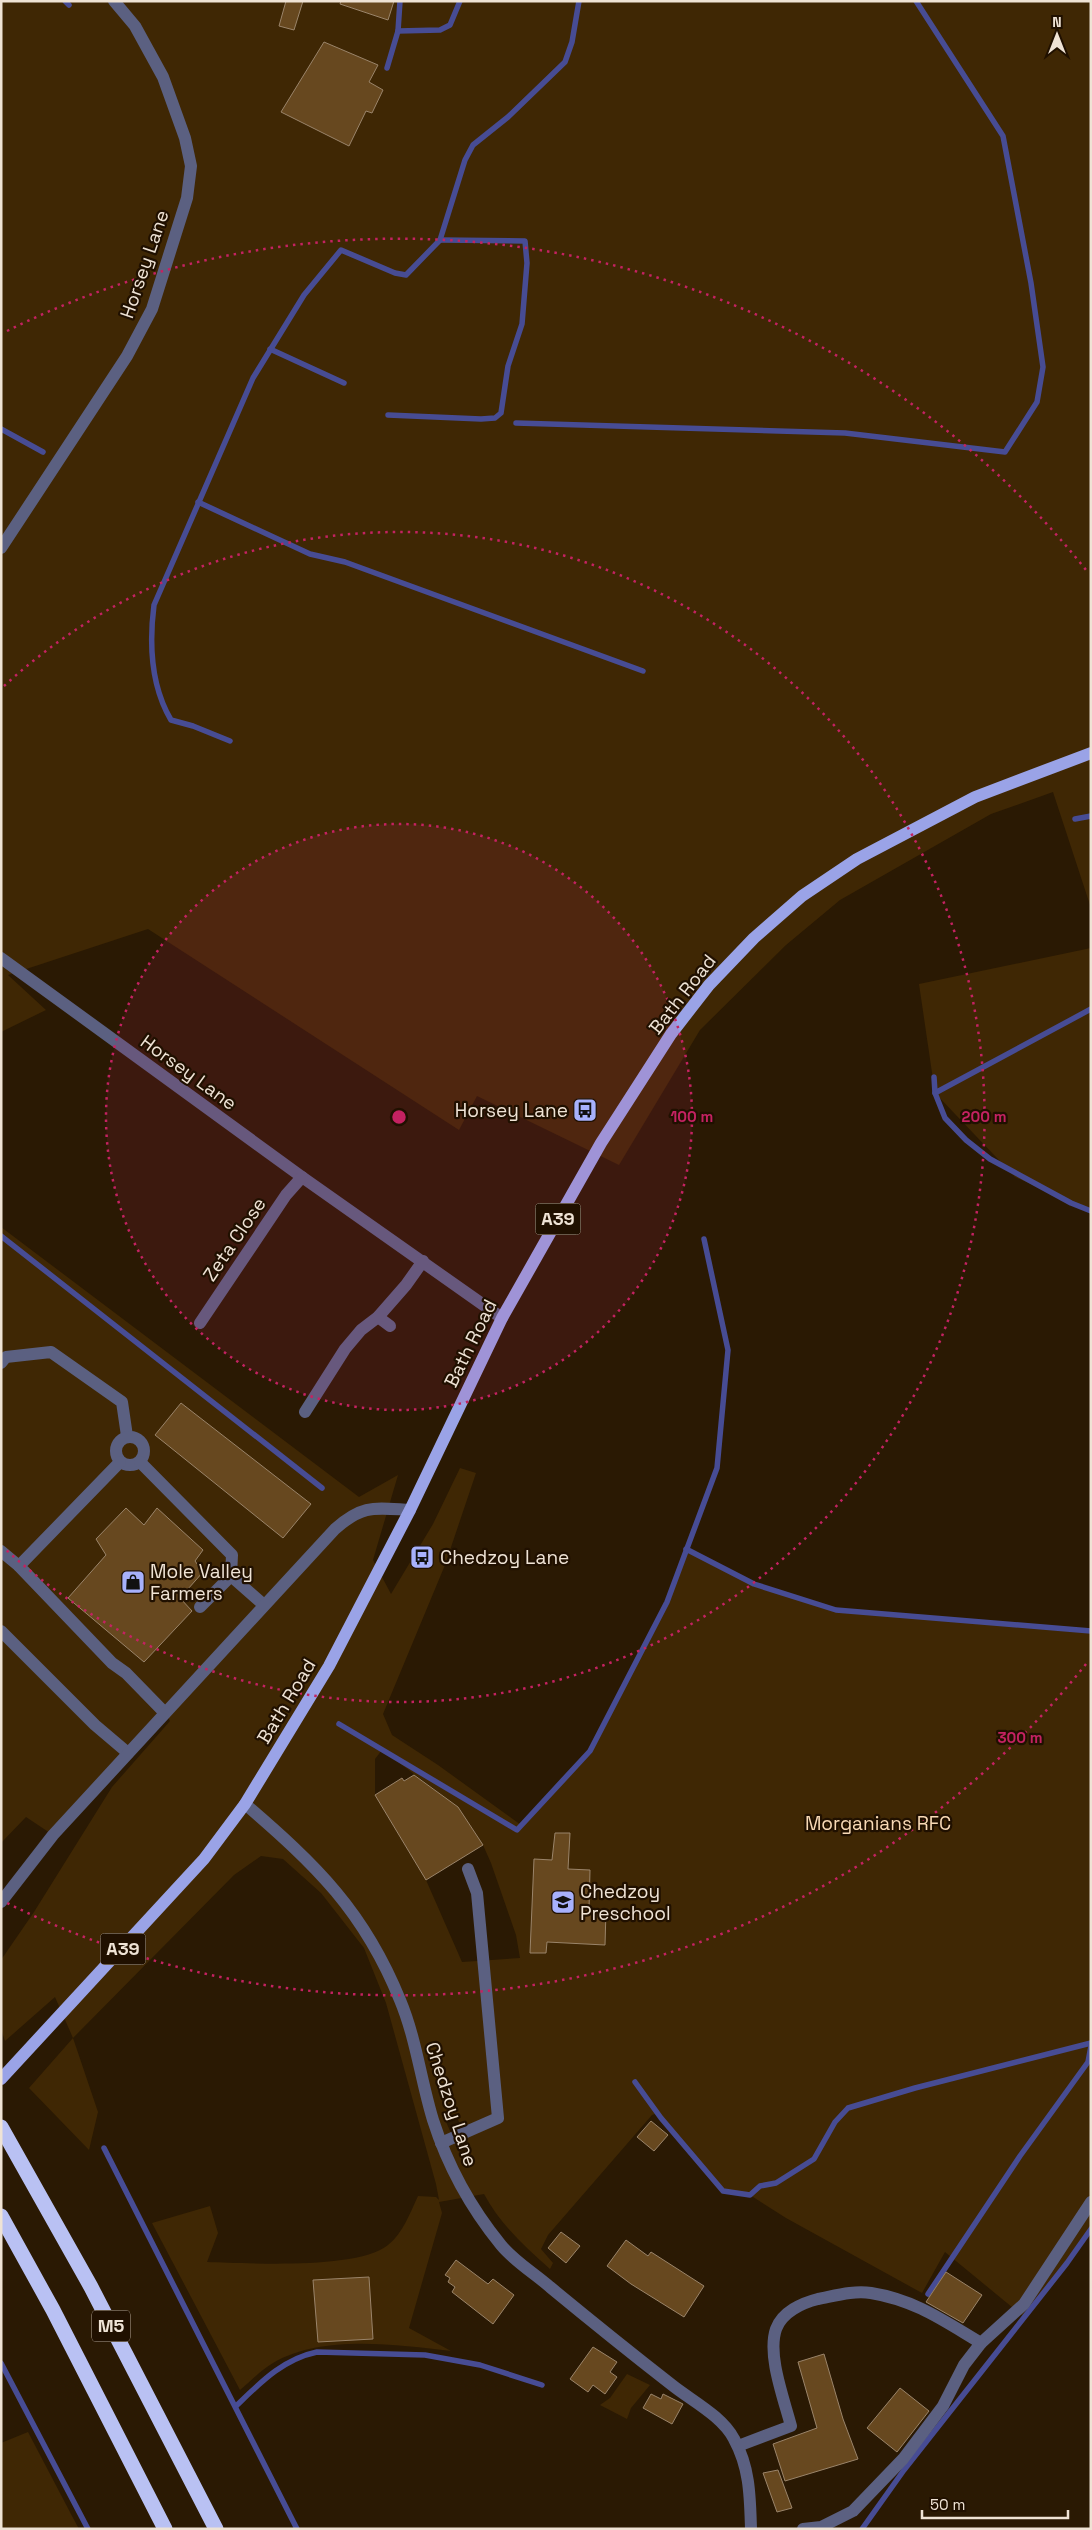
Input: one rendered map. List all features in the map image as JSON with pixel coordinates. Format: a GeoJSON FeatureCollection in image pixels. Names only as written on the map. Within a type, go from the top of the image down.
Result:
{"type":"FeatureCollection","features":[{"type":"Feature","properties":{"kind":"highway","name":"M5"},"geometry":{"type":"LineString","coordinates":[[1,2127],[91,2287],[216,2529]]}},
{"type":"Feature","properties":{"kind":"highway","name":"M5"},"geometry":{"type":"LineString","coordinates":[[1,2216],[54,2310],[165,2529]]}},
{"type":"Feature","properties":{"kind":"main road","name":"Bath Road"},"geometry":{"type":"LineString","coordinates":[[1,2079],[204,1858],[245,1804],[329,1666],[410,1510],[502,1318],[601,1143],[671,1034],[709,985],[754,938],[802,896],[857,859],[975,797],[1091,753]]}},
{"type":"Feature","properties":{"kind":"street","name":"Horsey Lane"},"geometry":{"type":"LineString","coordinates":[[1,548],[127,356],[152,309],[187,198],[191,166],[185,138],[163,77],[135,26],[114,1]]}},
{"type":"Feature","properties":{"kind":"street","name":"Horsey Lane"},"geometry":{"type":"LineString","coordinates":[[1,958],[302,1177],[502,1318]]}},
{"type":"Feature","properties":{"kind":"street","name":"Zeta Close"},"geometry":{"type":"LineString","coordinates":[[200,1323],[286,1195],[302,1177]]}},
{"type":"Feature","properties":{"kind":"street"},"geometry":{"type":"LineString","coordinates":[[305,1412],[345,1349],[361,1330],[378,1317],[406,1285],[423,1261]]}},
{"type":"Feature","properties":{"kind":"street"},"geometry":{"type":"LineString","coordinates":[[378,1317],[390,1326]]}},
{"type":"Feature","properties":{"kind":"street"},"geometry":{"type":"LineString","coordinates":[[1,1363],[6,1357],[51,1352],[122,1402],[127,1436]]}},
{"type":"Feature","properties":{"kind":"street"},"geometry":{"type":"LineString","coordinates":[[127,1436],[141,1441],[144,1448],[144,1455],[140,1462],[134,1465],[126,1465],[120,1462],[116,1455],[116,1447],[120,1440],[127,1436]]}},
{"type":"Feature","properties":{"kind":"street"},"geometry":{"type":"LineString","coordinates":[[20,1566],[120,1462]]}},
{"type":"Feature","properties":{"kind":"street"},"geometry":{"type":"LineString","coordinates":[[140,1462],[232,1555],[230,1576],[200,1607]]}},
{"type":"Feature","properties":{"kind":"street"},"geometry":{"type":"LineString","coordinates":[[1,1902],[53,1836],[264,1605],[351,1514],[371,1508],[410,1510]]}},
{"type":"Feature","properties":{"kind":"street"},"geometry":{"type":"LineString","coordinates":[[1,1551],[20,1566],[112,1663],[126,1673],[165,1713]]}},
{"type":"Feature","properties":{"kind":"street"},"geometry":{"type":"LineString","coordinates":[[230,1576],[264,1605]]}},
{"type":"Feature","properties":{"kind":"street"},"geometry":{"type":"LineString","coordinates":[[1,1631],[95,1725],[128,1753]]}},
{"type":"Feature","properties":{"kind":"street","name":"Chedzoy Lane"},"geometry":{"type":"LineString","coordinates":[[245,1804],[292,1844],[328,1880],[353,1911],[377,1950],[401,2002],[441,2143],[460,2187],[503,2247],[603,2331],[715,2417],[733,2437],[744,2459],[750,2488],[751,2529]]}},
{"type":"Feature","properties":{"kind":"street"},"geometry":{"type":"LineString","coordinates":[[441,2143],[498,2118],[477,1893],[468,1869]]}},
{"type":"Feature","properties":{"kind":"street"},"geometry":{"type":"LineString","coordinates":[[803,2529],[821,2527],[853,2511],[903,2459],[943,2406],[964,2365],[981,2343],[1024,2304],[1091,2202]]}},
{"type":"Feature","properties":{"kind":"street"},"geometry":{"type":"LineString","coordinates":[[738,2446],[791,2426],[774,2354],[776,2328],[792,2309],[811,2301],[839,2295],[870,2292],[921,2306],[981,2343]]}},
{"type":"Feature","properties":{"kind":"green space"},"geometry":{"type":"Polygon","coordinates":[[[1,1],[1091,1],[1091,908],[1053,792],[991,814],[840,900],[786,945],[700,1030],[619,1165],[477,1096],[459,1130],[148,929],[8,975],[46,1010],[1,1032],[1,1]]]}},
{"type":"Feature","properties":{"kind":"green space"},"geometry":{"type":"Polygon","coordinates":[[[1091,948],[1091,1210],[1015,1177],[935,1093],[919,984],[1091,948]]]}},
{"type":"Feature","properties":{"kind":"green space","name":"Morganians RFC"},"geometry":{"type":"Polygon","coordinates":[[[1,1227],[359,1497],[398,1475],[373,1560],[391,1594],[433,1524],[460,1468],[476,1473],[445,1565],[383,1714],[392,1735],[438,1765],[521,1825],[590,1750],[667,1602],[686,1549],[754,1584],[836,1610],[1091,1631],[1091,2229],[1067,2263],[1024,2317],[945,2252],[922,2293],[786,2218],[750,2195],[723,2191],[658,2113],[652,2115],[548,2235],[541,2249],[553,2263],[550,2269],[505,2225],[484,2194],[439,2202],[442,2213],[409,2328],[451,2351],[407,2346],[360,2344],[314,2348],[293,2354],[273,2363],[240,2390],[152,2223],[210,2206],[218,2233],[207,2262],[274,2264],[328,2262],[373,2253],[388,2245],[402,2229],[418,2196],[436,2197],[439,2200],[386,2003],[364,1948],[321,1893],[283,1859],[261,1856],[234,1875],[73,2038],[55,1997],[5,2041],[1,2029],[1,1960],[34,1912],[112,1787],[170,1721],[166,1714],[53,1835],[26,1817],[1,1843],[1,1227]],[[382,1750],[375,1759],[375,1795],[426,1880],[462,1962],[520,1958],[516,1935],[491,1863],[483,1845],[458,1807],[382,1750]],[[443,2115],[462,2158],[468,2145],[457,2117],[443,2115]]]}},
{"type":"Feature","properties":{"kind":"green space"},"geometry":{"type":"Polygon","coordinates":[[[73,2038],[98,2112],[89,2150],[29,2088],[73,2038]]]}},
{"type":"Feature","properties":{"kind":"green space"},"geometry":{"type":"Polygon","coordinates":[[[627,2374],[650,2385],[631,2408],[627,2419],[600,2405],[610,2398],[627,2374]]]}},
{"type":"Feature","properties":{"kind":"green space"},"geometry":{"type":"Polygon","coordinates":[[[28,2432],[79,2529],[1,2529],[1,2443],[28,2432]]]}},
{"type":"Feature","properties":{"kind":"building"},"geometry":{"type":"Polygon","coordinates":[[[286,1],[303,1],[294,30],[279,26],[286,1]]]}},
{"type":"Feature","properties":{"kind":"building"},"geometry":{"type":"Polygon","coordinates":[[[341,1],[394,1],[388,20],[340,4],[341,1]]]}},
{"type":"Feature","properties":{"kind":"building"},"geometry":{"type":"Polygon","coordinates":[[[324,42],[378,65],[369,82],[383,90],[372,113],[366,111],[349,146],[281,112],[324,42]]]}},
{"type":"Feature","properties":{"kind":"building"},"geometry":{"type":"Polygon","coordinates":[[[181,1403],[311,1504],[283,1538],[155,1435],[181,1403]]]}},
{"type":"Feature","properties":{"kind":"building"},"geometry":{"type":"Polygon","coordinates":[[[126,1508],[144,1525],[157,1508],[203,1550],[195,1561],[203,1572],[180,1598],[192,1611],[144,1662],[68,1598],[106,1555],[96,1539],[126,1508]]]}},
{"type":"Feature","properties":{"kind":"building"},"geometry":{"type":"Polygon","coordinates":[[[414,1775],[458,1807],[483,1845],[426,1880],[375,1795],[402,1778],[404,1781],[414,1775]]]}},
{"type":"Feature","properties":{"kind":"building"},"geometry":{"type":"Polygon","coordinates":[[[555,1833],[570,1833],[568,1869],[590,1870],[589,1910],[606,1910],[605,1945],[547,1942],[546,1953],[530,1953],[534,1859],[552,1860],[555,1833]]]}},
{"type":"Feature","properties":{"kind":"building"},"geometry":{"type":"Polygon","coordinates":[[[651,2121],[668,2135],[654,2151],[637,2137],[651,2121]]]}},
{"type":"Feature","properties":{"kind":"building"},"geometry":{"type":"Polygon","coordinates":[[[561,2232],[580,2246],[566,2263],[548,2248],[561,2232]]]}},
{"type":"Feature","properties":{"kind":"building"},"geometry":{"type":"Polygon","coordinates":[[[626,2240],[648,2256],[651,2252],[704,2286],[684,2317],[631,2284],[607,2266],[626,2240]]]}},
{"type":"Feature","properties":{"kind":"building"},"geometry":{"type":"Polygon","coordinates":[[[456,2260],[488,2284],[493,2279],[514,2295],[493,2324],[452,2292],[455,2287],[448,2282],[450,2278],[445,2275],[456,2260]]]}},
{"type":"Feature","properties":{"kind":"building"},"geometry":{"type":"Polygon","coordinates":[[[946,2272],[982,2295],[963,2323],[926,2302],[946,2272]]]}},
{"type":"Feature","properties":{"kind":"building"},"geometry":{"type":"Polygon","coordinates":[[[369,2277],[373,2339],[318,2342],[313,2280],[369,2277]]]}},
{"type":"Feature","properties":{"kind":"building"},"geometry":{"type":"Polygon","coordinates":[[[593,2347],[617,2362],[610,2372],[617,2377],[605,2394],[593,2385],[588,2392],[570,2379],[593,2347]]]}},
{"type":"Feature","properties":{"kind":"building"},"geometry":{"type":"Polygon","coordinates":[[[824,2354],[843,2419],[858,2459],[785,2481],[773,2444],[817,2428],[798,2362],[824,2354]]]}},
{"type":"Feature","properties":{"kind":"building"},"geometry":{"type":"Polygon","coordinates":[[[900,2388],[929,2411],[897,2452],[867,2428],[900,2388]]]}},
{"type":"Feature","properties":{"kind":"building"},"geometry":{"type":"Polygon","coordinates":[[[651,2394],[661,2399],[663,2394],[683,2404],[672,2424],[643,2408],[651,2394]]]}},
{"type":"Feature","properties":{"kind":"building"},"geometry":{"type":"Polygon","coordinates":[[[778,2470],[792,2508],[777,2512],[763,2473],[778,2470]]]}},
{"type":"Feature","properties":{"kind":"waterway"},"geometry":{"type":"LineString","coordinates":[[65,1],[69,5]]}},
{"type":"Feature","properties":{"kind":"waterway"},"geometry":{"type":"LineString","coordinates":[[387,68],[398,31],[400,1]]}},
{"type":"Feature","properties":{"kind":"waterway"},"geometry":{"type":"LineString","coordinates":[[398,31],[440,30],[450,25],[460,1]]}},
{"type":"Feature","properties":{"kind":"waterway"},"geometry":{"type":"LineString","coordinates":[[230,741],[193,726],[171,720],[159,693],[153,664],[152,620],[154,605],[253,378],[304,295],[341,250],[395,273],[406,275],[440,240],[465,160],[473,145],[508,117],[565,62],[572,42],[579,1]]}},
{"type":"Feature","properties":{"kind":"waterway"},"geometry":{"type":"LineString","coordinates":[[516,423],[845,433],[1005,452],[1037,402],[1043,367],[1031,283],[1003,136],[916,1]]}},
{"type":"Feature","properties":{"kind":"waterway"},"geometry":{"type":"LineString","coordinates":[[388,415],[481,419],[495,418],[501,413],[508,366],[522,324],[527,263],[525,241],[440,240]]}},
{"type":"Feature","properties":{"kind":"waterway"},"geometry":{"type":"LineString","coordinates":[[270,349],[344,383]]}},
{"type":"Feature","properties":{"kind":"waterway"},"geometry":{"type":"LineString","coordinates":[[1,429],[43,452]]}},
{"type":"Feature","properties":{"kind":"waterway"},"geometry":{"type":"LineString","coordinates":[[198,502],[310,554],[345,562],[643,671]]}},
{"type":"Feature","properties":{"kind":"waterway"},"geometry":{"type":"LineString","coordinates":[[1075,819],[1091,816]]}},
{"type":"Feature","properties":{"kind":"waterway"},"geometry":{"type":"LineString","coordinates":[[934,1077],[935,1093],[1091,1009]]}},
{"type":"Feature","properties":{"kind":"waterway"},"geometry":{"type":"LineString","coordinates":[[935,1093],[945,1118],[966,1140],[990,1159],[1071,1203],[1091,1211]]}},
{"type":"Feature","properties":{"kind":"waterway"},"geometry":{"type":"LineString","coordinates":[[1,1236],[322,1488]]}},
{"type":"Feature","properties":{"kind":"waterway"},"geometry":{"type":"LineString","coordinates":[[339,1724],[517,1830],[590,1751],[667,1602],[717,1468],[728,1350],[704,1239]]}},
{"type":"Feature","properties":{"kind":"waterway"},"geometry":{"type":"LineString","coordinates":[[686,1549],[754,1584],[836,1610],[1091,1631]]}},
{"type":"Feature","properties":{"kind":"waterway"},"geometry":{"type":"LineString","coordinates":[[635,2082],[661,2118],[723,2191],[750,2195],[760,2186],[776,2183],[814,2159],[835,2122],[848,2108],[915,2088],[1091,2043]]}},
{"type":"Feature","properties":{"kind":"waterway"},"geometry":{"type":"LineString","coordinates":[[928,2294],[1020,2156],[1088,2062],[1091,2046]]}},
{"type":"Feature","properties":{"kind":"waterway"},"geometry":{"type":"LineString","coordinates":[[104,2148],[297,2529]]}},
{"type":"Feature","properties":{"kind":"waterway"},"geometry":{"type":"LineString","coordinates":[[862,2529],[904,2470],[1067,2263],[1091,2229]]}},
{"type":"Feature","properties":{"kind":"waterway"},"geometry":{"type":"LineString","coordinates":[[236,2406],[263,2381],[283,2366],[305,2355],[317,2352],[425,2355],[480,2365],[542,2385]]}},
{"type":"Feature","properties":{"kind":"waterway"},"geometry":{"type":"LineString","coordinates":[[1,2363],[88,2529]]}},
{"type":"Feature","properties":{"kind":"place","name":"Horsey Lane"},"geometry":{"type":"Point","coordinates":[585,1110]}},
{"type":"Feature","properties":{"kind":"place","name":"Chedzoy Lane"},"geometry":{"type":"Point","coordinates":[422,1557]}},
{"type":"Feature","properties":{"kind":"place","name":"Mole Valley Farmers"},"geometry":{"type":"Point","coordinates":[133,1582]}},
{"type":"Feature","properties":{"kind":"place","name":"Chedzoy Preschool"},"geometry":{"type":"Point","coordinates":[563,1902]}}]}
